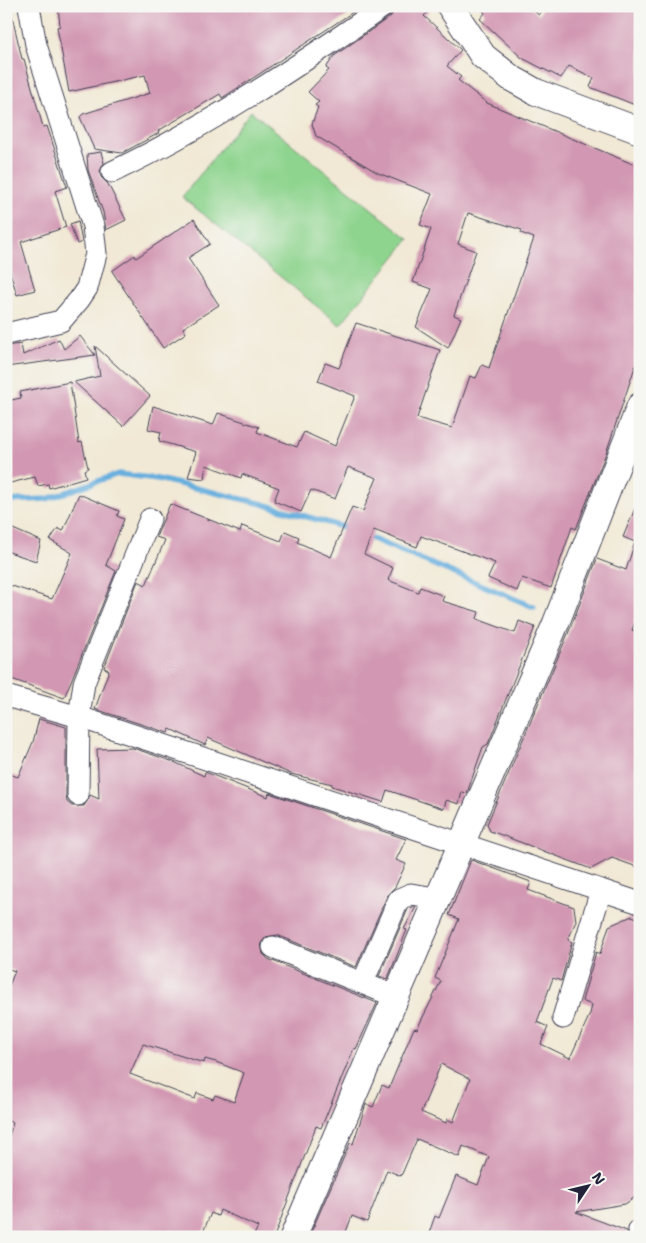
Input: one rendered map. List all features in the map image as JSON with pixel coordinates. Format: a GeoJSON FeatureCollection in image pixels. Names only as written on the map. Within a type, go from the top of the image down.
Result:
{"type":"FeatureCollection","features":[{"type":"Feature","properties":{"kind":"street"},"geometry":{"type":"LineString","coordinates":[[6,334],[61,322],[87,288],[96,254],[93,226],[36,45],[29,6]]}},
{"type":"Feature","properties":{"kind":"street"},"geometry":{"type":"LineString","coordinates":[[112,172],[198,126],[336,40],[384,6]]}},
{"type":"Feature","properties":{"kind":"street"},"geometry":{"type":"LineString","coordinates":[[450,6],[483,56],[511,78],[536,92],[640,132]]}},
{"type":"Feature","properties":{"kind":"street"},"geometry":{"type":"LineString","coordinates":[[293,1237],[394,996],[556,623],[640,406]]}},
{"type":"Feature","properties":{"kind":"street"},"geometry":{"type":"LineString","coordinates":[[78,795],[79,717],[84,683],[150,519]]}},
{"type":"Feature","properties":{"kind":"street"},"geometry":{"type":"LineString","coordinates":[[6,696],[79,717],[640,903]]}},
{"type":"Feature","properties":{"kind":"street"},"geometry":{"type":"LineString","coordinates":[[563,1018],[601,890]]}},
{"type":"Feature","properties":{"kind":"street"},"geometry":{"type":"LineString","coordinates":[[363,982],[400,899],[411,894],[436,898]]}},
{"type":"Feature","properties":{"kind":"street"},"geometry":{"type":"LineString","coordinates":[[274,948],[394,996]]}},
{"type":"Feature","properties":{"kind":"green space"},"geometry":{"type":"Polygon","coordinates":[[[251,111],[409,239],[340,325],[182,197],[251,111]]]}},
{"type":"Feature","properties":{"kind":"building"},"geometry":{"type":"Polygon","coordinates":[[[58,6],[362,6],[222,98],[220,94],[158,131],[159,133],[122,153],[94,149],[80,117],[83,114],[150,93],[145,75],[69,92],[57,27],[60,26],[58,6]]]}},
{"type":"Feature","properties":{"kind":"building"},"geometry":{"type":"Polygon","coordinates":[[[396,6],[433,6],[424,16],[461,50],[447,66],[461,77],[458,80],[487,103],[640,167],[640,352],[606,453],[576,529],[572,527],[551,588],[522,578],[517,591],[488,578],[495,563],[421,536],[417,547],[374,530],[364,554],[393,568],[388,580],[418,592],[420,587],[444,596],[442,601],[479,612],[477,619],[515,633],[519,621],[535,627],[488,744],[483,747],[467,793],[462,792],[459,804],[446,800],[444,809],[387,790],[383,802],[332,786],[332,784],[291,774],[208,738],[205,745],[170,729],[168,733],[95,709],[109,670],[104,668],[138,581],[146,585],[165,540],[156,537],[170,504],[240,532],[242,526],[281,541],[285,531],[299,537],[297,542],[331,557],[352,507],[363,511],[377,478],[348,467],[335,499],[311,490],[301,512],[274,501],[279,488],[242,474],[241,478],[206,465],[204,479],[188,477],[196,452],[159,441],[161,432],[148,429],[153,406],[213,425],[218,413],[259,427],[257,432],[297,447],[304,432],[335,446],[355,396],[318,381],[325,363],[339,368],[356,323],[440,350],[417,418],[452,428],[470,376],[476,378],[482,365],[489,368],[534,238],[521,233],[522,230],[468,213],[458,244],[476,251],[454,315],[461,318],[448,348],[416,327],[432,289],[413,282],[431,229],[420,225],[432,194],[378,173],[316,136],[312,124],[318,107],[315,105],[319,102],[308,92],[329,70],[326,68],[334,56],[391,16],[396,6]]]}},
{"type":"Feature","properties":{"kind":"building"},"geometry":{"type":"Polygon","coordinates":[[[480,6],[528,6],[539,15],[543,6],[637,6],[634,11],[640,13],[640,107],[590,87],[594,78],[569,66],[561,78],[522,58],[480,19],[485,13],[480,6]]]}},
{"type":"Feature","properties":{"kind":"building"},"geometry":{"type":"Polygon","coordinates":[[[6,16],[12,16],[22,59],[24,59],[43,127],[47,126],[67,187],[55,191],[66,227],[21,242],[35,290],[17,295],[6,259],[6,16]]]}},
{"type":"Feature","properties":{"kind":"building"},"geometry":{"type":"Polygon","coordinates":[[[101,152],[104,163],[100,171],[101,177],[108,184],[126,220],[106,230],[103,212],[88,170],[87,154],[101,152]]]}},
{"type":"Feature","properties":{"kind":"building"},"geometry":{"type":"Polygon","coordinates":[[[194,219],[210,244],[188,258],[219,305],[183,328],[186,333],[163,348],[112,271],[135,255],[136,258],[194,219]]]}},
{"type":"Feature","properties":{"kind":"building"},"geometry":{"type":"Polygon","coordinates":[[[78,221],[82,242],[77,244],[70,224],[78,221]]]}},
{"type":"Feature","properties":{"kind":"building"},"geometry":{"type":"Polygon","coordinates":[[[80,336],[95,355],[6,367],[6,346],[21,344],[23,355],[59,339],[64,349],[80,336]]]}},
{"type":"Feature","properties":{"kind":"building"},"geometry":{"type":"Polygon","coordinates":[[[95,346],[150,396],[123,426],[74,382],[100,376],[95,346]]]}},
{"type":"Feature","properties":{"kind":"building"},"geometry":{"type":"Polygon","coordinates":[[[70,382],[79,443],[82,442],[88,468],[84,470],[86,477],[49,488],[48,484],[38,486],[35,477],[6,484],[6,401],[21,398],[20,392],[70,382]]]}},
{"type":"Feature","properties":{"kind":"building"},"geometry":{"type":"Polygon","coordinates":[[[79,494],[119,511],[117,516],[124,519],[106,565],[116,571],[64,698],[6,677],[6,584],[52,599],[72,553],[50,540],[58,528],[63,531],[79,494]]]}},
{"type":"Feature","properties":{"kind":"building"},"geometry":{"type":"Polygon","coordinates":[[[640,497],[640,608],[632,630],[640,633],[640,868],[612,858],[591,869],[490,831],[487,824],[570,629],[597,559],[626,570],[635,542],[623,537],[640,497]]]}},
{"type":"Feature","properties":{"kind":"building"},"geometry":{"type":"Polygon","coordinates":[[[6,526],[41,541],[36,561],[6,551],[6,526]]]}},
{"type":"Feature","properties":{"kind":"building"},"geometry":{"type":"Polygon","coordinates":[[[39,719],[66,727],[66,795],[67,802],[72,806],[84,806],[90,795],[99,799],[97,749],[133,748],[174,762],[204,776],[205,772],[268,797],[269,793],[406,839],[396,860],[406,864],[395,887],[388,894],[356,967],[277,935],[266,937],[261,943],[263,954],[268,959],[377,1003],[356,1049],[354,1048],[321,1128],[316,1126],[274,1237],[253,1237],[258,1227],[220,1210],[218,1216],[211,1213],[201,1237],[6,1237],[6,1145],[13,1123],[6,1120],[6,993],[15,971],[6,968],[6,773],[18,777],[33,742],[39,719]],[[143,1044],[130,1074],[195,1099],[197,1093],[213,1099],[215,1095],[234,1102],[244,1073],[205,1059],[204,1063],[143,1044]]]}},
{"type":"Feature","properties":{"kind":"building"},"geometry":{"type":"Polygon","coordinates":[[[471,860],[531,882],[528,890],[574,907],[576,921],[568,940],[572,942],[561,981],[553,978],[537,1022],[548,1027],[541,1044],[570,1058],[590,1014],[592,1005],[582,1001],[596,952],[600,954],[609,926],[632,916],[640,919],[640,1194],[625,1204],[576,1212],[627,1231],[628,1237],[438,1237],[429,1233],[435,1216],[439,1218],[456,1176],[478,1185],[489,1157],[463,1146],[459,1157],[417,1139],[401,1176],[387,1170],[367,1222],[352,1216],[344,1237],[329,1232],[327,1237],[309,1237],[350,1143],[353,1144],[366,1104],[373,1107],[382,1085],[389,1088],[414,1028],[417,1029],[441,981],[435,978],[459,919],[449,915],[471,860]],[[441,1064],[421,1112],[446,1123],[447,1119],[453,1122],[470,1079],[441,1064]]]}},
{"type":"Feature","properties":{"kind":"building"},"geometry":{"type":"Polygon","coordinates":[[[416,907],[404,929],[407,930],[390,973],[387,979],[379,976],[408,909],[416,907]]]}},
{"type":"Feature","properties":{"kind":"waterway"},"geometry":{"type":"LineString","coordinates":[[6,501],[47,499],[118,474],[158,479],[259,503],[350,529]]}},
{"type":"Feature","properties":{"kind":"waterway"},"geometry":{"type":"LineString","coordinates":[[363,535],[534,607]]}}]}
